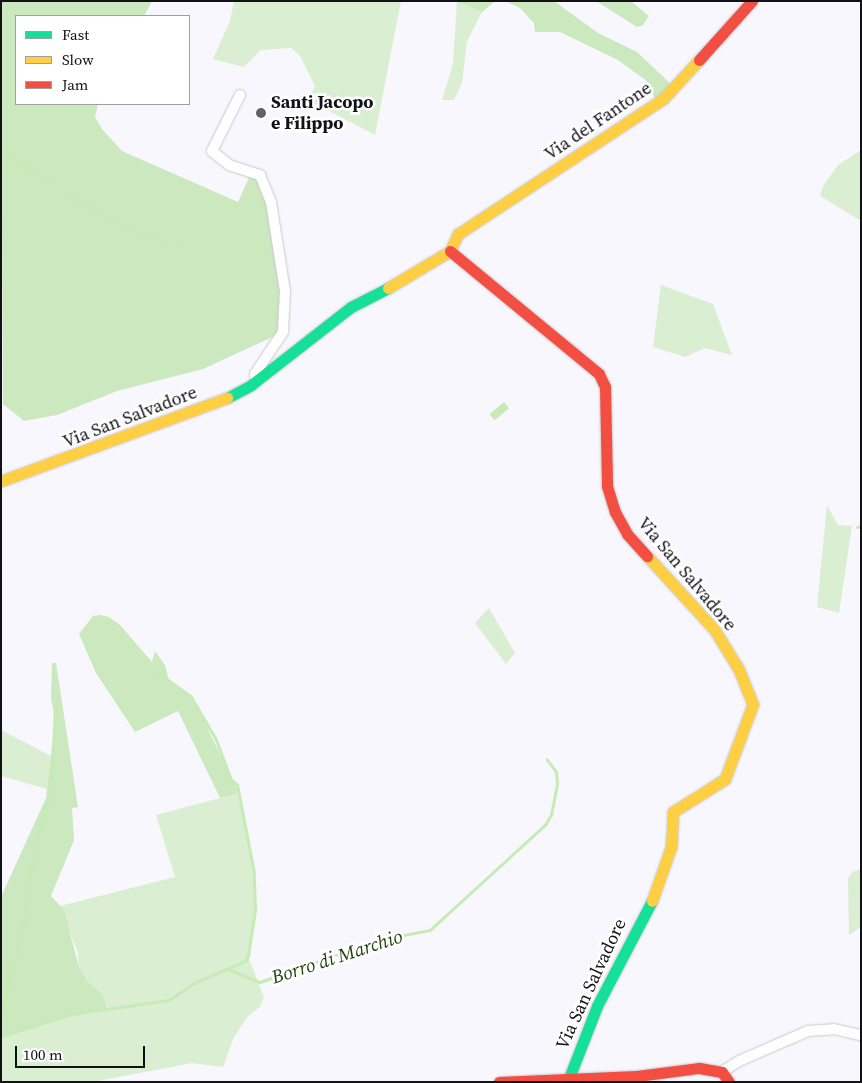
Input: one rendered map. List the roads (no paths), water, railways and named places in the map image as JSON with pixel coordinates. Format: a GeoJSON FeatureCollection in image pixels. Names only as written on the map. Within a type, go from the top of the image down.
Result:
{"type":"FeatureCollection","features":[{"type":"Feature","properties":{"kind":"street","name":"Via del Fantone"},"geometry":{"type":"LineString","coordinates":[[450,250],[458,234],[664,100],[752,1]]}},
{"type":"Feature","properties":{"kind":"street"},"geometry":{"type":"LineString","coordinates":[[240,95],[212,151],[229,165],[260,175],[271,202],[285,291],[283,332],[255,374],[256,382]]}},
{"type":"Feature","properties":{"kind":"street","name":"Via San Salvadore"},"geometry":{"type":"LineString","coordinates":[[1,481],[13,476],[33,472],[109,440],[217,403],[256,382],[350,307],[376,296],[450,250],[599,374],[606,387],[607,486],[615,512],[628,534],[714,629],[739,670],[754,704],[724,778],[673,812],[671,847],[653,898],[597,1006],[569,1078]]}},
{"type":"Feature","properties":{"kind":"street"},"geometry":{"type":"LineString","coordinates":[[1,474],[13,476]]}},
{"type":"Feature","properties":{"kind":"street"},"geometry":{"type":"LineString","coordinates":[[499,1082],[637,1076],[699,1068],[726,1077],[739,1061],[808,1031],[834,1029],[861,1035]]}},
{"type":"Feature","properties":{"kind":"waterway"},"geometry":{"type":"LineString","coordinates":[[1,152],[49,180],[65,194],[136,231],[182,248]]}},
{"type":"Feature","properties":{"kind":"waterway"},"geometry":{"type":"LineString","coordinates":[[857,527],[861,526]]}},
{"type":"Feature","properties":{"kind":"waterway"},"geometry":{"type":"LineString","coordinates":[[1,1036],[72,1014],[169,1000],[194,983],[245,961],[248,956],[255,910],[254,873],[237,785],[231,780],[216,740],[191,697],[158,673]]}},
{"type":"Feature","properties":{"kind":"waterway"},"geometry":{"type":"LineString","coordinates":[[1,1015],[23,929],[36,838],[51,797],[55,704]]}},
{"type":"Feature","properties":{"kind":"waterway","name":"Borro di Marchio"},"geometry":{"type":"LineString","coordinates":[[230,970],[260,982],[382,939],[430,930],[545,825],[551,815],[557,784],[556,772],[547,760]]}},
{"type":"Feature","properties":{"kind":"place","name":"Santi Jacopo e Filippo"},"geometry":{"type":"Point","coordinates":[261,113]}}]}
